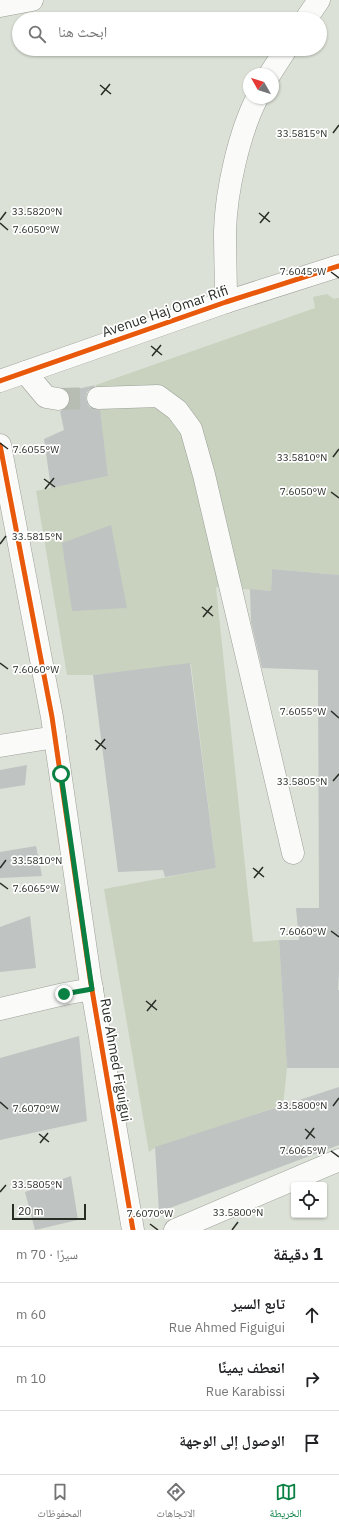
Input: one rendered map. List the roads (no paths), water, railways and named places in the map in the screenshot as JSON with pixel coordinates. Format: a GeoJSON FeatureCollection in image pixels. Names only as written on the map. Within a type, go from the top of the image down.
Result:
{"type":"FeatureCollection","features":[{"type":"Feature","properties":{"kind":"street"},"geometry":{"type":"LineString","coordinates":[[0,6],[32,0]]}},
{"type":"Feature","properties":{"kind":"street"},"geometry":{"type":"LineString","coordinates":[[311,12],[319,0]]}},
{"type":"Feature","properties":{"kind":"street"},"geometry":{"type":"LineString","coordinates":[[274,68],[282,56]]}},
{"type":"Feature","properties":{"kind":"street"},"geometry":{"type":"LineString","coordinates":[[226,302],[225,230],[231,185],[238,150],[254,104]]}},
{"type":"Feature","properties":{"kind":"street","name":"Avenue Haj Omar Rifi"},"geometry":{"type":"LineString","coordinates":[[0,381],[226,302],[339,266]]}},
{"type":"Feature","properties":{"kind":"street"},"geometry":{"type":"LineString","coordinates":[[25,372],[46,397],[58,399]]}},
{"type":"Feature","properties":{"kind":"street"},"geometry":{"type":"LineString","coordinates":[[98,398],[158,396],[177,410],[191,429],[204,475],[293,853]]}},
{"type":"Feature","properties":{"kind":"street","name":"Rue Ahmed Figuigui"},"geometry":{"type":"LineString","coordinates":[[0,444],[55,737],[92,989],[133,1230]]}},
{"type":"Feature","properties":{"kind":"street"},"geometry":{"type":"LineString","coordinates":[[0,746],[55,737]]}},
{"type":"Feature","properties":{"kind":"street"},"geometry":{"type":"LineString","coordinates":[[0,1009],[92,989]]}},
{"type":"Feature","properties":{"kind":"street"},"geometry":{"type":"LineString","coordinates":[[175,1230],[339,1160]]}},
{"type":"Feature","properties":{"kind":"tunnel"},"geometry":{"type":"LineString","coordinates":[[58,399],[98,398]]}}]}
